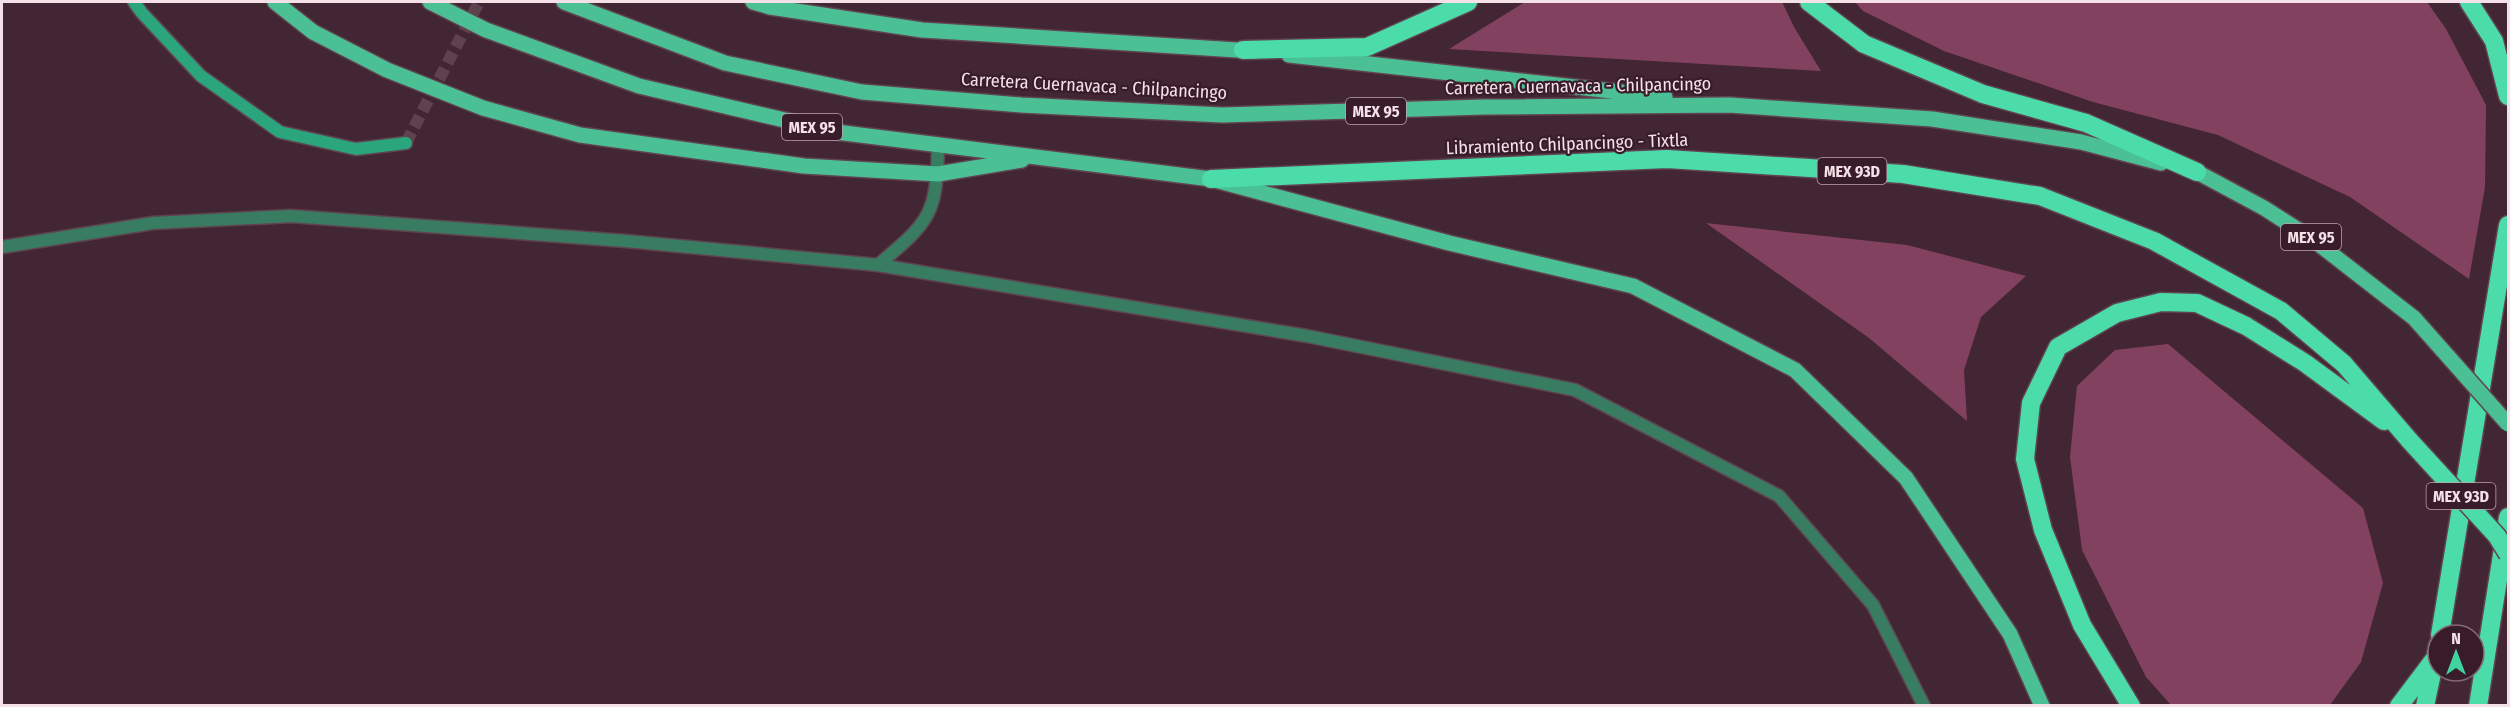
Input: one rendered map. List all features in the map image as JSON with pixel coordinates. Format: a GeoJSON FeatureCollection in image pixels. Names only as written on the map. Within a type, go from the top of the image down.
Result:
{"type":"FeatureCollection","features":[{"type":"Feature","properties":{"kind":"highway"},"geometry":{"type":"LineString","coordinates":[[1243,50],[1368,46],[1468,2]]}},
{"type":"Feature","properties":{"kind":"highway"},"geometry":{"type":"LineString","coordinates":[[1809,2],[1864,44],[1983,94],[2086,123],[2197,172]]}},
{"type":"Feature","properties":{"kind":"highway"},"geometry":{"type":"LineString","coordinates":[[2469,2],[2494,41],[2508,96]]}},
{"type":"Feature","properties":{"kind":"highway","name":"Libramiento Chilpancingo - Tixtla"},"geometry":{"type":"LineString","coordinates":[[1211,178],[1667,159],[1903,174],[2040,196],[2154,241],[2281,311],[2344,364],[2410,441],[2497,536],[2508,554]]}},
{"type":"Feature","properties":{"kind":"highway"},"geometry":{"type":"LineString","coordinates":[[2442,623],[2508,225]]}},
{"type":"Feature","properties":{"kind":"highway"},"geometry":{"type":"LineString","coordinates":[[2131,705],[2082,625],[2043,530],[2025,459],[2031,403],[2058,347],[2117,313],[2161,302],[2197,303],[2246,326],[2305,363],[2410,441]]}},
{"type":"Feature","properties":{"kind":"highway"},"geometry":{"type":"LineString","coordinates":[[2478,705],[2508,517]]}},
{"type":"Feature","properties":{"kind":"highway"},"geometry":{"type":"LineString","coordinates":[[2399,705],[2426,667]]}},
{"type":"Feature","properties":{"kind":"highway"},"geometry":{"type":"LineString","coordinates":[[2425,705],[2430,683]]}},
{"type":"Feature","properties":{"kind":"main road"},"geometry":{"type":"LineString","coordinates":[[275,2],[313,32],[387,70],[483,108],[580,135],[804,166],[938,174],[1040,157]]}},
{"type":"Feature","properties":{"kind":"main road","name":"MEX 95"},"geometry":{"type":"LineString","coordinates":[[430,2],[486,30],[639,86],[836,132],[1211,178],[1449,243],[1633,286],[1795,370],[1906,478],[2010,634],[2042,705]]}},
{"type":"Feature","properties":{"kind":"main road","name":"Carretera Cuernavaca - Chilpancingo"},"geometry":{"type":"LineString","coordinates":[[564,2],[725,63],[873,93],[1021,105],[1222,115],[1484,108],[1729,105],[1932,119],[2080,142],[2197,172],[2264,208],[2311,238],[2414,318],[2508,424]]}},
{"type":"Feature","properties":{"kind":"main road"},"geometry":{"type":"LineString","coordinates":[[753,2],[770,8],[922,30],[1243,50],[1729,105]]}},
{"type":"Feature","properties":{"kind":"street"},"geometry":{"type":"LineString","coordinates":[[134,2],[201,76],[280,132],[356,149],[406,143]]}},
{"type":"Feature","properties":{"kind":"street"},"geometry":{"type":"LineString","coordinates":[[878,265],[917,232],[932,209],[938,174],[938,145]]}},
{"type":"Feature","properties":{"kind":"street"},"geometry":{"type":"LineString","coordinates":[[2,247],[153,223],[291,216],[626,241],[878,265],[1307,336],[1575,390],[1779,496],[1873,605],[1924,705]]}},
{"type":"Feature","properties":{"kind":"shaded area"},"geometry":{"type":"Polygon","coordinates":[[[1525,2],[1782,2],[1794,27],[1821,71],[1449,49],[1525,2]]]}},
{"type":"Feature","properties":{"kind":"shaded area"},"geometry":{"type":"Polygon","coordinates":[[[1855,2],[2427,2],[2446,29],[2486,105],[2485,187],[2469,279],[2350,197],[2218,135],[2093,102],[1944,51],[1863,11],[1855,2]]]}},
{"type":"Feature","properties":{"kind":"shaded area"},"geometry":{"type":"Polygon","coordinates":[[[1706,223],[1907,245],[2026,276],[1981,317],[1964,370],[1967,421],[1869,338],[1706,223]]]}},
{"type":"Feature","properties":{"kind":"shaded area"},"geometry":{"type":"Polygon","coordinates":[[[2168,344],[2363,508],[2383,583],[2361,662],[2330,705],[2171,705],[2146,677],[2082,550],[2070,457],[2077,386],[2115,350],[2168,344]]]}},
{"type":"Feature","properties":{"kind":"tunnel"},"geometry":{"type":"LineString","coordinates":[[406,143],[479,2]]}}]}
